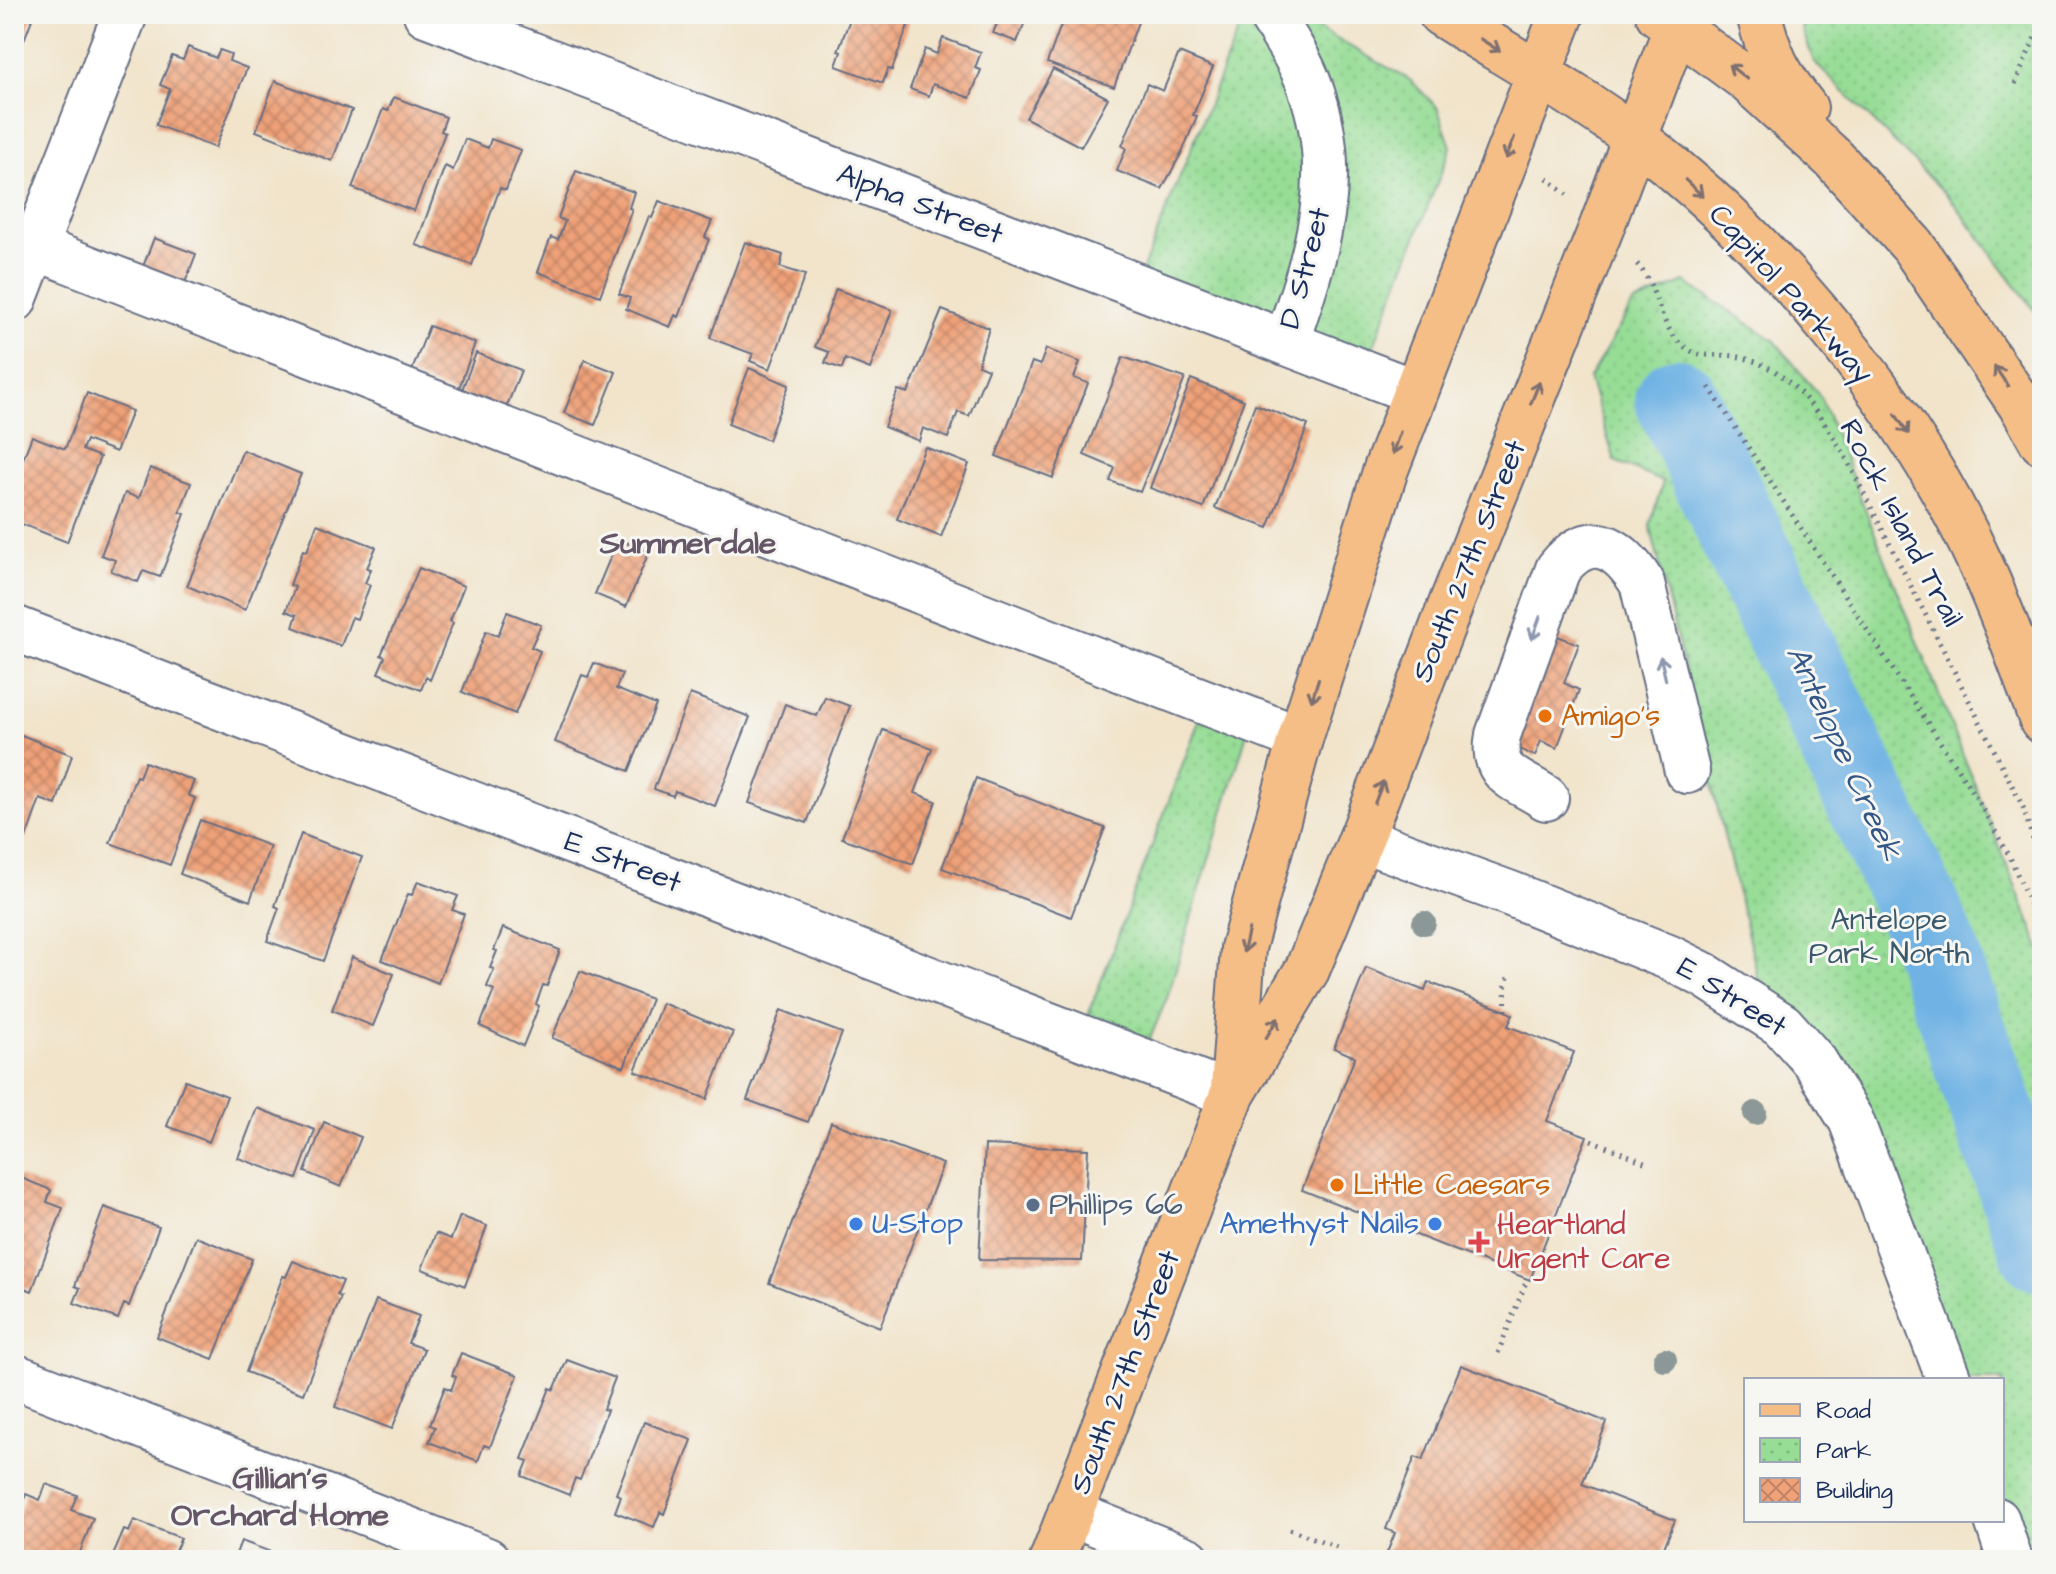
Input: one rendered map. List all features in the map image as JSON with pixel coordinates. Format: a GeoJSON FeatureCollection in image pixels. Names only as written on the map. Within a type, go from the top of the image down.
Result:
{"type":"FeatureCollection","features":[{"type":"Feature","properties":{"kind":"main road","name":"Capitol Parkway"},"geometry":{"type":"LineString","coordinates":[[1441,14],[1634,137],[1681,176],[1755,246],[1834,332],[1897,418],[1943,492],[1980,562],[2042,721]]}},
{"type":"Feature","properties":{"kind":"main road","name":"South 27th Street"},"geometry":{"type":"LineString","coordinates":[[1232,1095],[1243,948],[1300,739],[1355,563],[1415,392],[1562,14]]}},
{"type":"Feature","properties":{"kind":"main road"},"geometry":{"type":"LineString","coordinates":[[1759,14],[1769,55],[1781,77],[1912,245],[2024,410],[2042,442]]}},
{"type":"Feature","properties":{"kind":"main road","name":"South 27th Street"},"geometry":{"type":"LineString","coordinates":[[1052,1560],[1232,1095],[1307,970],[1361,839],[1602,226],[1672,18]]}},
{"type":"Feature","properties":{"kind":"main road"},"geometry":{"type":"LineString","coordinates":[[1672,18],[1824,149],[1912,245]]}},
{"type":"Feature","properties":{"kind":"street"},"geometry":{"type":"LineString","coordinates":[[14,300],[125,14]]}},
{"type":"Feature","properties":{"kind":"street","name":"Alpha Street"},"geometry":{"type":"LineString","coordinates":[[426,14],[1415,392]]}},
{"type":"Feature","properties":{"kind":"street","name":"D Street"},"geometry":{"type":"LineString","coordinates":[[1270,14],[1309,84],[1324,143],[1327,175],[1320,236],[1286,343]]}},
{"type":"Feature","properties":{"kind":"street"},"geometry":{"type":"LineString","coordinates":[[34,247],[1300,739]]}},
{"type":"Feature","properties":{"kind":"street"},"geometry":{"type":"LineString","coordinates":[[1546,798],[1505,773],[1497,763],[1495,750],[1558,569],[1575,551],[1589,544],[1605,547],[1621,556],[1633,567],[1642,583],[1687,771]]}},
{"type":"Feature","properties":{"kind":"street","name":"E Street"},"geometry":{"type":"LineString","coordinates":[[14,628],[1232,1095]]}},
{"type":"Feature","properties":{"kind":"street","name":"E Street"},"geometry":{"type":"LineString","coordinates":[[1361,839],[1668,957],[1704,975],[1782,1025],[1815,1062],[1851,1120],[1948,1378]]}},
{"type":"Feature","properties":{"kind":"street"},"geometry":{"type":"LineString","coordinates":[[14,1376],[487,1560]]}},
{"type":"Feature","properties":{"kind":"street"},"geometry":{"type":"LineString","coordinates":[[1070,1513],[1188,1560]]}},
{"type":"Feature","properties":{"kind":"street"},"geometry":{"type":"LineString","coordinates":[[1998,1522],[2010,1560]]}},
{"type":"Feature","properties":{"kind":"path"},"geometry":{"type":"LineString","coordinates":[[2015,84],[2042,21]]}},
{"type":"Feature","properties":{"kind":"path","name":"Rock Island Trail"},"geometry":{"type":"LineString","coordinates":[[1647,275],[1663,322],[1674,337],[1693,353],[1750,360],[1781,376],[1812,403],[1843,452],[2023,807],[2042,869]]}},
{"type":"Feature","properties":{"kind":"path"},"geometry":{"type":"LineString","coordinates":[[1709,387],[1972,791],[2010,857],[2042,933]]}},
{"type":"Feature","properties":{"kind":"path"},"geometry":{"type":"LineString","coordinates":[[1506,1011],[1505,988],[1509,974]]}},
{"type":"Feature","properties":{"kind":"path"},"geometry":{"type":"LineString","coordinates":[[1591,1140],[1649,1164]]}},
{"type":"Feature","properties":{"kind":"path"},"geometry":{"type":"LineString","coordinates":[[1498,1353],[1526,1282]]}},
{"type":"Feature","properties":{"kind":"path"},"geometry":{"type":"LineString","coordinates":[[1290,1529],[1342,1549]]}},
{"type":"Feature","properties":{"kind":"green space"},"geometry":{"type":"Polygon","coordinates":[[[1245,14],[1292,14],[1410,80],[1437,107],[1451,147],[1363,373],[1136,286],[1245,14]]]}},
{"type":"Feature","properties":{"kind":"green space"},"geometry":{"type":"Polygon","coordinates":[[[1797,14],[2042,14],[2042,320],[1950,198],[1814,62],[1797,14]]]}},
{"type":"Feature","properties":{"kind":"green space","name":"Antelope Park North"},"geometry":{"type":"Polygon","coordinates":[[[1685,282],[1774,340],[1820,396],[2042,953],[2042,1560],[2010,1560],[2002,1522],[2004,1378],[1948,1378],[1851,1120],[1767,1015],[1650,525],[1663,482],[1615,461],[1589,378],[1633,304],[1685,282]]]}},
{"type":"Feature","properties":{"kind":"green space"},"geometry":{"type":"Polygon","coordinates":[[[1206,702],[1251,720],[1167,998],[1141,1060],[1080,1037],[1206,702]]]}},
{"type":"Feature","properties":{"kind":"building"},"geometry":{"type":"Polygon","coordinates":[[[14,14],[34,14],[14,66],[14,14]]]}},
{"type":"Feature","properties":{"kind":"building"},"geometry":{"type":"Polygon","coordinates":[[[852,14],[912,14],[892,70],[888,69],[883,83],[836,66],[841,52],[838,51],[852,14]]]}},
{"type":"Feature","properties":{"kind":"building"},"geometry":{"type":"Polygon","coordinates":[[[1001,14],[1028,14],[1017,42],[993,33],[1001,14]]]}},
{"type":"Feature","properties":{"kind":"building"},"geometry":{"type":"Polygon","coordinates":[[[1065,14],[1141,14],[1114,87],[1047,63],[1065,14]]]}},
{"type":"Feature","properties":{"kind":"building"},"geometry":{"type":"Polygon","coordinates":[[[943,38],[981,52],[975,68],[981,70],[970,98],[933,84],[929,96],[910,89],[925,49],[937,54],[943,38]]]}},
{"type":"Feature","properties":{"kind":"building"},"geometry":{"type":"Polygon","coordinates":[[[188,47],[216,58],[220,50],[231,54],[229,61],[247,68],[215,148],[156,125],[170,89],[160,85],[172,56],[183,60],[188,47]]]}},
{"type":"Feature","properties":{"kind":"building"},"geometry":{"type":"Polygon","coordinates":[[[1179,53],[1213,67],[1193,115],[1197,116],[1183,150],[1162,189],[1117,171],[1126,148],[1122,146],[1147,84],[1163,91],[1179,53]]]}},
{"type":"Feature","properties":{"kind":"building"},"geometry":{"type":"Polygon","coordinates":[[[1053,69],[1108,98],[1081,147],[1026,118],[1053,69]]]}},
{"type":"Feature","properties":{"kind":"building"},"geometry":{"type":"Polygon","coordinates":[[[275,81],[352,110],[332,161],[256,131],[275,81]]]}},
{"type":"Feature","properties":{"kind":"building"},"geometry":{"type":"Polygon","coordinates":[[[394,97],[446,117],[441,131],[445,133],[414,211],[352,188],[383,109],[388,111],[394,97]]]}},
{"type":"Feature","properties":{"kind":"building"},"geometry":{"type":"Polygon","coordinates":[[[465,139],[488,148],[491,139],[521,150],[506,190],[500,188],[472,265],[416,245],[445,166],[453,170],[465,139]]]}},
{"type":"Feature","properties":{"kind":"building"},"geometry":{"type":"Polygon","coordinates":[[[576,171],[634,192],[629,208],[632,209],[600,296],[538,272],[551,237],[558,240],[565,221],[558,218],[576,171]]]}},
{"type":"Feature","properties":{"kind":"building"},"geometry":{"type":"Polygon","coordinates":[[[659,201],[712,221],[705,237],[709,239],[679,317],[675,315],[670,327],[626,309],[630,298],[619,294],[649,216],[652,218],[659,201]]]}},
{"type":"Feature","properties":{"kind":"building"},"geometry":{"type":"Polygon","coordinates":[[[154,238],[196,254],[183,288],[141,272],[154,238]]]}},
{"type":"Feature","properties":{"kind":"building"},"geometry":{"type":"Polygon","coordinates":[[[745,242],[783,255],[780,267],[805,275],[770,369],[750,361],[753,354],[710,338],[745,242]]]}},
{"type":"Feature","properties":{"kind":"building"},"geometry":{"type":"Polygon","coordinates":[[[836,289],[892,310],[870,369],[845,359],[842,369],[825,363],[829,352],[815,347],[836,289]]]}},
{"type":"Feature","properties":{"kind":"building"},"geometry":{"type":"Polygon","coordinates":[[[942,310],[989,328],[978,365],[988,369],[969,416],[958,412],[948,438],[923,428],[919,441],[884,427],[898,390],[908,393],[942,310]]]}},
{"type":"Feature","properties":{"kind":"building"},"geometry":{"type":"Polygon","coordinates":[[[429,326],[475,343],[457,394],[410,376],[429,326]]]}},
{"type":"Feature","properties":{"kind":"building"},"geometry":{"type":"Polygon","coordinates":[[[1046,349],[1080,362],[1074,378],[1088,383],[1053,478],[996,456],[1032,362],[1040,365],[1046,349]]]}},
{"type":"Feature","properties":{"kind":"building"},"geometry":{"type":"Polygon","coordinates":[[[476,353],[521,370],[505,411],[460,395],[476,353]]]}},
{"type":"Feature","properties":{"kind":"building"},"geometry":{"type":"Polygon","coordinates":[[[1123,357],[1185,378],[1140,492],[1110,481],[1115,468],[1084,455],[1123,357]]]}},
{"type":"Feature","properties":{"kind":"building"},"geometry":{"type":"Polygon","coordinates":[[[585,360],[616,372],[595,425],[564,413],[585,360]]]}},
{"type":"Feature","properties":{"kind":"building"},"geometry":{"type":"Polygon","coordinates":[[[749,368],[789,385],[768,440],[728,424],[749,368]]]}},
{"type":"Feature","properties":{"kind":"building"},"geometry":{"type":"Polygon","coordinates":[[[1191,379],[1244,400],[1203,508],[1150,488],[1191,379]]]}},
{"type":"Feature","properties":{"kind":"building"},"geometry":{"type":"Polygon","coordinates":[[[87,393],[132,411],[116,452],[86,440],[82,450],[100,457],[67,542],[14,521],[14,482],[32,436],[65,449],[87,393]]]}},
{"type":"Feature","properties":{"kind":"building"},"geometry":{"type":"Polygon","coordinates":[[[1255,404],[1308,425],[1268,528],[1215,508],[1255,404]]]}},
{"type":"Feature","properties":{"kind":"building"},"geometry":{"type":"Polygon","coordinates":[[[925,447],[969,464],[941,537],[897,519],[925,447]]]}},
{"type":"Feature","properties":{"kind":"building"},"geometry":{"type":"Polygon","coordinates":[[[243,450],[301,474],[245,610],[187,586],[243,450]]]}},
{"type":"Feature","properties":{"kind":"building"},"geometry":{"type":"Polygon","coordinates":[[[150,468],[191,483],[180,512],[185,514],[160,577],[143,571],[138,582],[111,571],[115,560],[101,555],[125,493],[139,498],[150,468]]]}},
{"type":"Feature","properties":{"kind":"building"},"geometry":{"type":"Polygon","coordinates":[[[317,524],[376,547],[367,568],[371,569],[365,583],[370,585],[357,619],[352,617],[341,646],[293,627],[297,615],[286,611],[295,587],[290,585],[317,524]]]}},
{"type":"Feature","properties":{"kind":"building"},"geometry":{"type":"Polygon","coordinates":[[[618,539],[649,552],[626,607],[595,594],[618,539]]]}},
{"type":"Feature","properties":{"kind":"building"},"geometry":{"type":"Polygon","coordinates":[[[419,568],[464,586],[430,680],[426,677],[421,690],[378,673],[385,657],[381,655],[419,568]]]}},
{"type":"Feature","properties":{"kind":"building"},"geometry":{"type":"Polygon","coordinates":[[[507,612],[541,625],[531,647],[540,651],[515,714],[462,692],[486,631],[498,636],[507,612]]]}},
{"type":"Feature","properties":{"kind":"building","name":"Amigo's"},"geometry":{"type":"Polygon","coordinates":[[[1552,634],[1579,644],[1564,683],[1579,690],[1557,748],[1541,741],[1535,756],[1509,745],[1552,634]]]}},
{"type":"Feature","properties":{"kind":"building"},"geometry":{"type":"Polygon","coordinates":[[[594,663],[622,674],[616,689],[656,705],[629,771],[555,742],[582,675],[588,677],[594,663]]]}},
{"type":"Feature","properties":{"kind":"building"},"geometry":{"type":"Polygon","coordinates":[[[690,694],[750,717],[715,806],[675,791],[673,796],[654,789],[690,694]]]}},
{"type":"Feature","properties":{"kind":"building"},"geometry":{"type":"Polygon","coordinates":[[[825,697],[850,706],[807,823],[749,803],[785,704],[817,716],[825,697]]]}},
{"type":"Feature","properties":{"kind":"building"},"geometry":{"type":"Polygon","coordinates":[[[883,730],[932,748],[915,793],[936,801],[913,864],[842,838],[883,730]]]}},
{"type":"Feature","properties":{"kind":"building"},"geometry":{"type":"Polygon","coordinates":[[[14,732],[72,755],[56,805],[40,799],[26,838],[14,833],[14,732]]]}},
{"type":"Feature","properties":{"kind":"building"},"geometry":{"type":"Polygon","coordinates":[[[145,762],[194,781],[188,795],[195,798],[170,865],[110,843],[136,776],[139,777],[145,762]]]}},
{"type":"Feature","properties":{"kind":"building"},"geometry":{"type":"Polygon","coordinates":[[[976,778],[1105,828],[1071,917],[942,868],[976,778]]]}},
{"type":"Feature","properties":{"kind":"building"},"geometry":{"type":"Polygon","coordinates":[[[200,820],[270,846],[250,901],[180,874],[200,820]]]}},
{"type":"Feature","properties":{"kind":"building"},"geometry":{"type":"Polygon","coordinates":[[[301,834],[362,857],[323,961],[267,941],[279,908],[275,906],[301,834]]]}},
{"type":"Feature","properties":{"kind":"building"},"geometry":{"type":"Polygon","coordinates":[[[418,881],[458,896],[452,910],[464,914],[438,983],[382,960],[408,894],[412,895],[418,881]]]}},
{"type":"Feature","properties":{"kind":"building"},"geometry":{"type":"Polygon","coordinates":[[[503,928],[560,950],[547,986],[543,985],[536,1004],[539,1006],[523,1046],[480,1026],[494,990],[487,987],[494,969],[490,968],[497,951],[494,950],[503,928]]]}},
{"type":"Feature","properties":{"kind":"building"},"geometry":{"type":"Polygon","coordinates":[[[352,957],[394,974],[373,1026],[332,1010],[352,957]]]}},
{"type":"Feature","properties":{"kind":"building"},"geometry":{"type":"Polygon","coordinates":[[[1366,968],[1425,991],[1428,982],[1506,1011],[1513,1015],[1508,1026],[1574,1052],[1547,1121],[1587,1136],[1530,1280],[1302,1190],[1355,1057],[1334,1048],[1366,968]]]}},
{"type":"Feature","properties":{"kind":"building"},"geometry":{"type":"Polygon","coordinates":[[[580,971],[651,999],[624,1067],[552,1038],[580,971]]]}},
{"type":"Feature","properties":{"kind":"building"},"geometry":{"type":"Polygon","coordinates":[[[662,1003],[733,1032],[707,1099],[635,1071],[662,1003]]]}},
{"type":"Feature","properties":{"kind":"building"},"geometry":{"type":"Polygon","coordinates":[[[781,1010],[842,1033],[808,1122],[747,1100],[781,1010]]]}},
{"type":"Feature","properties":{"kind":"building"},"geometry":{"type":"Polygon","coordinates":[[[185,1080],[227,1096],[209,1142],[167,1126],[185,1080]]]}},
{"type":"Feature","properties":{"kind":"building"},"geometry":{"type":"Polygon","coordinates":[[[257,1108],[315,1130],[297,1179],[238,1158],[257,1108]]]}},
{"type":"Feature","properties":{"kind":"building"},"geometry":{"type":"Polygon","coordinates":[[[324,1122],[361,1137],[341,1187],[305,1172],[324,1122]]]}},
{"type":"Feature","properties":{"kind":"building","name":"U-Stop"},"geometry":{"type":"Polygon","coordinates":[[[831,1122],[943,1164],[880,1327],[769,1283],[831,1122]]]}},
{"type":"Feature","properties":{"kind":"building","name":"Phillips 66"},"geometry":{"type":"Polygon","coordinates":[[[985,1145],[1088,1149],[1082,1261],[979,1260],[985,1145]]]}},
{"type":"Feature","properties":{"kind":"building"},"geometry":{"type":"Polygon","coordinates":[[[14,1175],[51,1190],[47,1202],[63,1208],[32,1291],[14,1284],[14,1175]]]}},
{"type":"Feature","properties":{"kind":"building"},"geometry":{"type":"Polygon","coordinates":[[[104,1207],[159,1227],[129,1306],[124,1304],[118,1319],[74,1303],[80,1288],[75,1286],[104,1207]]]}},
{"type":"Feature","properties":{"kind":"building"},"geometry":{"type":"Polygon","coordinates":[[[460,1216],[487,1226],[465,1286],[422,1269],[436,1233],[451,1239],[460,1216]]]}},
{"type":"Feature","properties":{"kind":"building"},"geometry":{"type":"Polygon","coordinates":[[[196,1237],[252,1259],[213,1359],[157,1337],[196,1237]]]}},
{"type":"Feature","properties":{"kind":"building"},"geometry":{"type":"Polygon","coordinates":[[[293,1261],[343,1281],[337,1295],[341,1297],[303,1394],[246,1372],[283,1276],[286,1277],[293,1261]]]}},
{"type":"Feature","properties":{"kind":"building"},"geometry":{"type":"Polygon","coordinates":[[[376,1300],[419,1316],[408,1343],[424,1349],[392,1429],[335,1407],[376,1300]]]}},
{"type":"Feature","properties":{"kind":"building"},"geometry":{"type":"Polygon","coordinates":[[[461,1353],[518,1375],[490,1447],[484,1445],[478,1461],[429,1442],[435,1427],[430,1425],[445,1387],[451,1390],[456,1377],[452,1375],[461,1353]]]}},
{"type":"Feature","properties":{"kind":"building"},"geometry":{"type":"Polygon","coordinates":[[[567,1360],[615,1378],[603,1409],[607,1410],[580,1480],[575,1478],[569,1495],[522,1476],[528,1461],[522,1459],[550,1388],[554,1390],[567,1360]]]}},
{"type":"Feature","properties":{"kind":"building"},"geometry":{"type":"Polygon","coordinates":[[[1461,1365],[1607,1422],[1582,1484],[1675,1520],[1659,1560],[1384,1560],[1395,1533],[1386,1529],[1415,1457],[1423,1460],[1461,1365]]]}},
{"type":"Feature","properties":{"kind":"building"},"geometry":{"type":"Polygon","coordinates":[[[644,1422],[692,1440],[664,1514],[660,1512],[654,1527],[615,1512],[621,1496],[616,1494],[644,1422]]]}},
{"type":"Feature","properties":{"kind":"building"},"geometry":{"type":"Polygon","coordinates":[[[46,1484],[77,1495],[71,1510],[93,1518],[77,1560],[14,1559],[14,1526],[26,1494],[40,1500],[46,1484]]]}},
{"type":"Feature","properties":{"kind":"building"},"geometry":{"type":"Polygon","coordinates":[[[134,1520],[181,1538],[175,1551],[182,1554],[179,1560],[111,1560],[124,1530],[129,1532],[134,1520]]]}},
{"type":"Feature","properties":{"kind":"building"},"geometry":{"type":"Polygon","coordinates":[[[241,1541],[274,1553],[271,1560],[222,1560],[224,1555],[234,1559],[241,1541]]]}},
{"type":"Feature","properties":{"kind":"waterway","name":"Antelope Creek"},"geometry":{"type":"LineString","coordinates":[[1677,400],[1930,934],[2042,1250]]}},
{"type":"Feature","properties":{"kind":"place","name":"Amigo's"},"geometry":{"type":"Point","coordinates":[1545,716]}},
{"type":"Feature","properties":{"kind":"place","name":"Little Caesars"},"geometry":{"type":"Point","coordinates":[1337,1185]}},
{"type":"Feature","properties":{"kind":"place","name":"Phillips 66"},"geometry":{"type":"Point","coordinates":[1033,1205]}},
{"type":"Feature","properties":{"kind":"place","name":"U-Stop"},"geometry":{"type":"Point","coordinates":[856,1224]}},
{"type":"Feature","properties":{"kind":"place","name":"Amethyst Nails"},"geometry":{"type":"Point","coordinates":[1435,1224]}},
{"type":"Feature","properties":{"kind":"place","name":"Heartland Urgent Care"},"geometry":{"type":"Point","coordinates":[1479,1242]}},
{"type":"Feature","properties":{"kind":"district","name":"Summerdale"},"geometry":{"type":"Point","coordinates":[688,543]}},
{"type":"Feature","properties":{"kind":"district","name":"Gillian's Orchard Home"},"geometry":{"type":"Point","coordinates":[280,1496]}}]}
